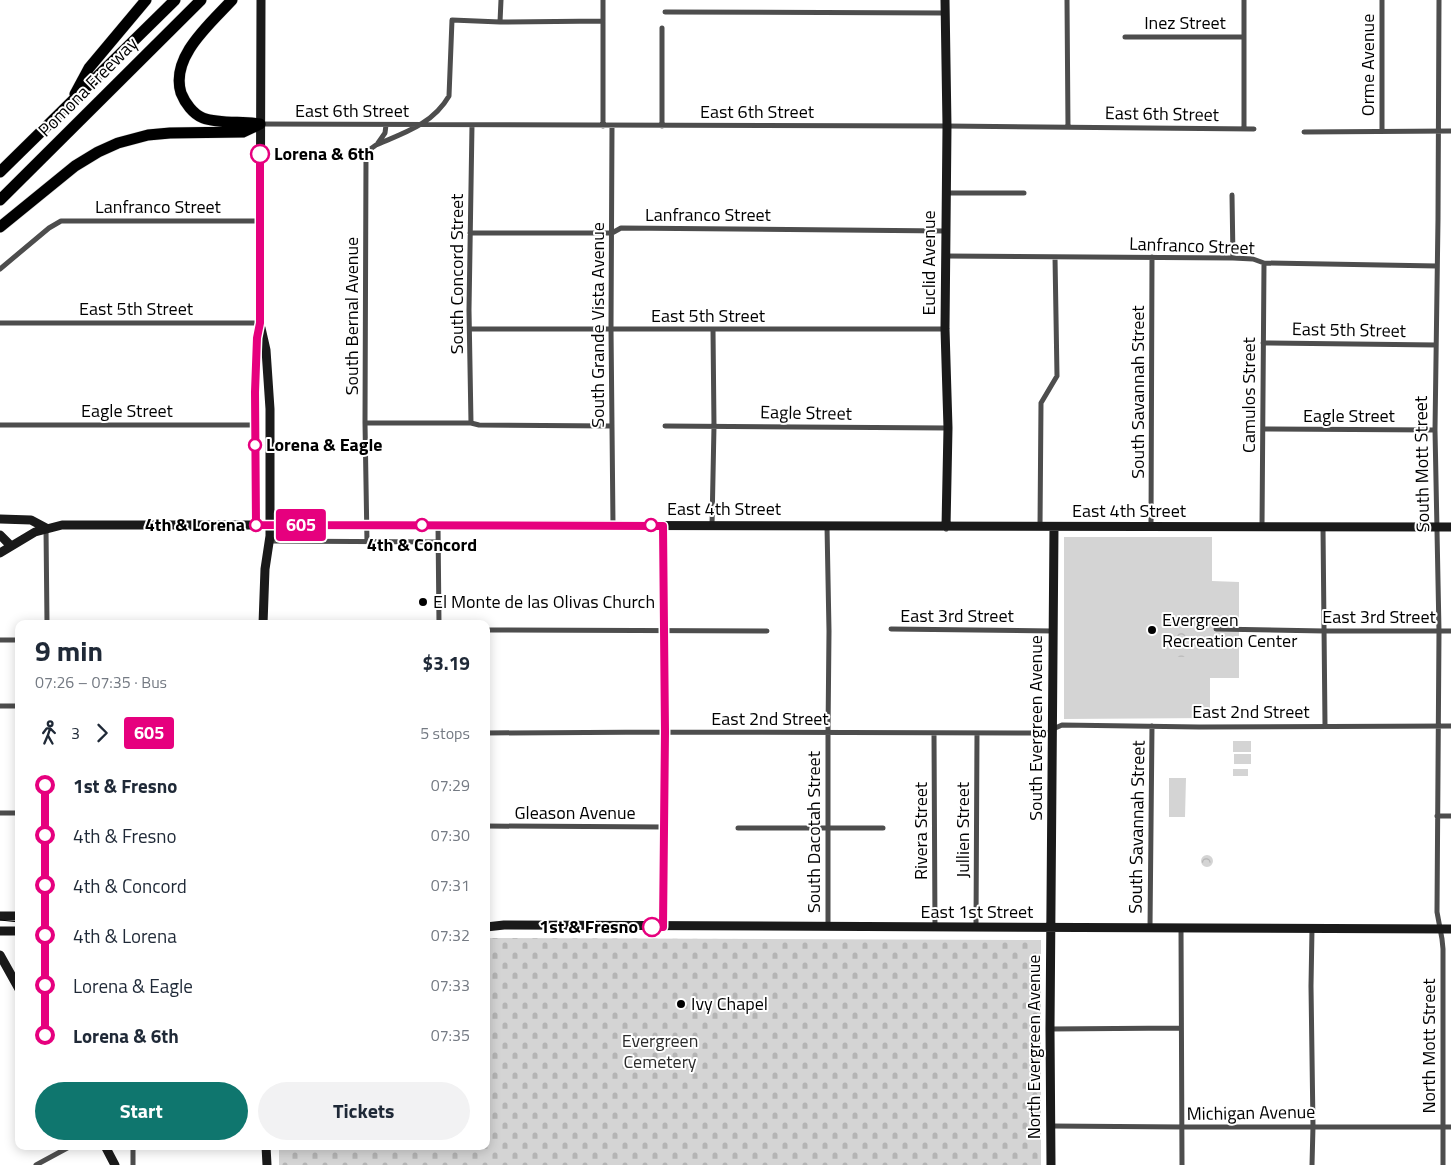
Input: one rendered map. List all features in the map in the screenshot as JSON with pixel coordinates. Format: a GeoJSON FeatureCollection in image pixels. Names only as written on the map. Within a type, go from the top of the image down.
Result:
{"type":"FeatureCollection","features":[{"type":"Feature","properties":{"kind":"highway"},"geometry":{"type":"LineString","coordinates":[[70,104],[89,68],[146,0]]}},
{"type":"Feature","properties":{"kind":"highway","name":"Pomona Freeway"},"geometry":{"type":"LineString","coordinates":[[0,172],[175,0]]}},
{"type":"Feature","properties":{"kind":"highway","name":"Pomona Freeway"},"geometry":{"type":"LineString","coordinates":[[0,200],[201,0]]}},
{"type":"Feature","properties":{"kind":"highway"},"geometry":{"type":"LineString","coordinates":[[232,0],[187,52],[179,68],[179,85],[183,98],[190,108],[202,118],[219,122],[260,124]]}},
{"type":"Feature","properties":{"kind":"highway"},"geometry":{"type":"LineString","coordinates":[[0,227],[75,166],[118,143],[148,135],[170,132],[243,132],[260,124]]}},
{"type":"Feature","properties":{"kind":"street"},"geometry":{"type":"LineString","coordinates":[[260,525],[254,425],[257,338],[260,323],[262,0]]}},
{"type":"Feature","properties":{"kind":"street"},"geometry":{"type":"LineString","coordinates":[[500,0],[500,22]]}},
{"type":"Feature","properties":{"kind":"street"},"geometry":{"type":"LineString","coordinates":[[603,0],[603,126]]}},
{"type":"Feature","properties":{"kind":"street","name":"Euclid Avenue"},"geometry":{"type":"LineString","coordinates":[[945,0],[945,329],[948,428],[946,526]]}},
{"type":"Feature","properties":{"kind":"street"},"geometry":{"type":"LineString","coordinates":[[1067,0],[1068,127]]}},
{"type":"Feature","properties":{"kind":"street"},"geometry":{"type":"LineString","coordinates":[[1244,0],[1244,129]]}},
{"type":"Feature","properties":{"kind":"street","name":"Orme Avenue"},"geometry":{"type":"LineString","coordinates":[[1382,0],[1382,131]]}},
{"type":"Feature","properties":{"kind":"street","name":"South Mott Street"},"geometry":{"type":"LineString","coordinates":[[1439,0],[1434,430],[1439,631],[1437,726],[1437,912],[1439,929]]}},
{"type":"Feature","properties":{"kind":"street"},"geometry":{"type":"LineString","coordinates":[[666,12],[945,13]]}},
{"type":"Feature","properties":{"kind":"street"},"geometry":{"type":"LineString","coordinates":[[376,145],[431,118],[449,96],[452,20],[500,22],[603,21]]}},
{"type":"Feature","properties":{"kind":"street"},"geometry":{"type":"LineString","coordinates":[[662,28],[662,126]]}},
{"type":"Feature","properties":{"kind":"street","name":"Inez Street"},"geometry":{"type":"LineString","coordinates":[[1126,37],[1244,37]]}},
{"type":"Feature","properties":{"kind":"street","name":"East 6th Street"},"geometry":{"type":"LineString","coordinates":[[260,124],[1254,129]]}},
{"type":"Feature","properties":{"kind":"street","name":"South Bernal Avenue"},"geometry":{"type":"LineString","coordinates":[[367,542],[365,423],[366,156],[369,150],[376,145],[385,133],[386,124]]}},
{"type":"Feature","properties":{"kind":"street","name":"South Concord Street"},"geometry":{"type":"LineString","coordinates":[[471,423],[470,233],[472,125]]}},
{"type":"Feature","properties":{"kind":"street","name":"South Grande Vista Avenue"},"geometry":{"type":"LineString","coordinates":[[612,126],[611,329],[613,525]]}},
{"type":"Feature","properties":{"kind":"street"},"geometry":{"type":"LineString","coordinates":[[1304,132],[1451,131]]}},
{"type":"Feature","properties":{"kind":"street"},"geometry":{"type":"LineString","coordinates":[[946,193],[1024,194]]}},
{"type":"Feature","properties":{"kind":"street"},"geometry":{"type":"LineString","coordinates":[[1232,195],[1232,258]]}},
{"type":"Feature","properties":{"kind":"street","name":"Lanfranco Street"},"geometry":{"type":"LineString","coordinates":[[0,269],[56,224],[65,221],[260,221]]}},
{"type":"Feature","properties":{"kind":"street","name":"Lanfranco Street"},"geometry":{"type":"LineString","coordinates":[[470,233],[612,233],[621,228],[946,231]]}},
{"type":"Feature","properties":{"kind":"street","name":"Lanfranco Street"},"geometry":{"type":"LineString","coordinates":[[946,256],[1232,258],[1253,259],[1264,263],[1437,266]]}},
{"type":"Feature","properties":{"kind":"street","name":"South Savannah Street"},"geometry":{"type":"LineString","coordinates":[[1151,527],[1152,257]]}},
{"type":"Feature","properties":{"kind":"street"},"geometry":{"type":"LineString","coordinates":[[1040,527],[1041,403],[1057,376],[1055,258]]}},
{"type":"Feature","properties":{"kind":"street","name":"Camulos Street"},"geometry":{"type":"LineString","coordinates":[[1262,528],[1264,263]]}},
{"type":"Feature","properties":{"kind":"street"},"geometry":{"type":"LineString","coordinates":[[260,323],[266,350],[270,409],[269,541],[265,569],[263,620]]}},
{"type":"Feature","properties":{"kind":"street","name":"East 5th Street"},"geometry":{"type":"LineString","coordinates":[[0,324],[260,323]]}},
{"type":"Feature","properties":{"kind":"street","name":"East 5th Street"},"geometry":{"type":"LineString","coordinates":[[470,329],[945,329]]}},
{"type":"Feature","properties":{"kind":"street"},"geometry":{"type":"LineString","coordinates":[[712,526],[713,330]]}},
{"type":"Feature","properties":{"kind":"street","name":"East 5th Street"},"geometry":{"type":"LineString","coordinates":[[1262,343],[1436,345]]}},
{"type":"Feature","properties":{"kind":"street"},"geometry":{"type":"LineString","coordinates":[[365,423],[612,426]]}},
{"type":"Feature","properties":{"kind":"street","name":"Eagle Street"},"geometry":{"type":"LineString","coordinates":[[0,424],[254,425]]}},
{"type":"Feature","properties":{"kind":"street","name":"Eagle Street"},"geometry":{"type":"LineString","coordinates":[[665,426],[948,428]]}},
{"type":"Feature","properties":{"kind":"street","name":"Eagle Street"},"geometry":{"type":"LineString","coordinates":[[1264,429],[1434,430]]}},
{"type":"Feature","properties":{"kind":"street","name":"East 4th Street"},"geometry":{"type":"LineString","coordinates":[[0,519],[32,520],[46,528],[70,525],[1451,527]]}},
{"type":"Feature","properties":{"kind":"street"},"geometry":{"type":"LineString","coordinates":[[438,525],[439,620]]}},
{"type":"Feature","properties":{"kind":"street"},"geometry":{"type":"LineString","coordinates":[[663,526],[665,732],[663,927]]}},
{"type":"Feature","properties":{"kind":"street","name":"South Dacotah Street"},"geometry":{"type":"LineString","coordinates":[[827,526],[829,631],[828,927]]}},
{"type":"Feature","properties":{"kind":"street","name":"South Evergreen Avenue"},"geometry":{"type":"LineString","coordinates":[[1052,928],[1054,527]]}},
{"type":"Feature","properties":{"kind":"street"},"geometry":{"type":"LineString","coordinates":[[0,552],[35,532],[46,528],[47,620]]}},
{"type":"Feature","properties":{"kind":"street"},"geometry":{"type":"LineString","coordinates":[[1323,528],[1325,725]]}},
{"type":"Feature","properties":{"kind":"street"},"geometry":{"type":"LineString","coordinates":[[0,535],[11,546]]}},
{"type":"Feature","properties":{"kind":"street"},"geometry":{"type":"LineString","coordinates":[[269,541],[438,542]]}},
{"type":"Feature","properties":{"kind":"street","name":"East 3rd Street"},"geometry":{"type":"LineString","coordinates":[[890,629],[1053,631]]}},
{"type":"Feature","properties":{"kind":"street","name":"East 3rd Street"},"geometry":{"type":"LineString","coordinates":[[1216,629],[1451,631]]}},
{"type":"Feature","properties":{"kind":"street"},"geometry":{"type":"LineString","coordinates":[[490,630],[766,631]]}},
{"type":"Feature","properties":{"kind":"street"},"geometry":{"type":"LineString","coordinates":[[0,640],[15,640]]}},
{"type":"Feature","properties":{"kind":"street"},"geometry":{"type":"LineString","coordinates":[[0,706],[15,706]]}},
{"type":"Feature","properties":{"kind":"street","name":"East 2nd Street"},"geometry":{"type":"LineString","coordinates":[[490,733],[934,734],[1053,731],[1062,725],[1451,726]]}},
{"type":"Feature","properties":{"kind":"street","name":"South Savannah Street"},"geometry":{"type":"LineString","coordinates":[[1150,928],[1152,726]]}},
{"type":"Feature","properties":{"kind":"street","name":"Jullien Street"},"geometry":{"type":"LineString","coordinates":[[976,928],[977,733]]}},
{"type":"Feature","properties":{"kind":"street","name":"Rivera Street"},"geometry":{"type":"LineString","coordinates":[[934,734],[935,928]]}},
{"type":"Feature","properties":{"kind":"street"},"geometry":{"type":"LineString","coordinates":[[0,813],[15,813]]}},
{"type":"Feature","properties":{"kind":"street"},"geometry":{"type":"LineString","coordinates":[[1437,816],[1451,816]]}},
{"type":"Feature","properties":{"kind":"street","name":"Gleason Avenue"},"geometry":{"type":"LineString","coordinates":[[490,826],[664,827]]}},
{"type":"Feature","properties":{"kind":"street"},"geometry":{"type":"LineString","coordinates":[[738,828],[883,828]]}},
{"type":"Feature","properties":{"kind":"street"},"geometry":{"type":"LineString","coordinates":[[0,916],[15,916]]}},
{"type":"Feature","properties":{"kind":"street","name":"East 1st Street"},"geometry":{"type":"LineString","coordinates":[[490,925],[1451,929]]}},
{"type":"Feature","properties":{"kind":"street","name":"North Evergreen Avenue"},"geometry":{"type":"LineString","coordinates":[[1051,1165],[1050,1029],[1052,928]]}},
{"type":"Feature","properties":{"kind":"street"},"geometry":{"type":"LineString","coordinates":[[1181,928],[1182,1165]]}},
{"type":"Feature","properties":{"kind":"street"},"geometry":{"type":"LineString","coordinates":[[1312,929],[1312,1165]]}},
{"type":"Feature","properties":{"kind":"street","name":"North Mott Street"},"geometry":{"type":"LineString","coordinates":[[1439,929],[1442,939],[1443,1165]]}},
{"type":"Feature","properties":{"kind":"street"},"geometry":{"type":"LineString","coordinates":[[0,930],[15,931]]}},
{"type":"Feature","properties":{"kind":"street"},"geometry":{"type":"LineString","coordinates":[[0,955],[15,982]]}},
{"type":"Feature","properties":{"kind":"street"},"geometry":{"type":"LineString","coordinates":[[1050,1029],[1181,1028]]}},
{"type":"Feature","properties":{"kind":"street"},"geometry":{"type":"LineString","coordinates":[[1443,1029],[1451,1029]]}},
{"type":"Feature","properties":{"kind":"street","name":"Michigan Avenue"},"geometry":{"type":"LineString","coordinates":[[1051,1126],[1451,1127]]}},
{"type":"Feature","properties":{"kind":"street"},"geometry":{"type":"LineString","coordinates":[[36,1165],[64,1150]]}},
{"type":"Feature","properties":{"kind":"street"},"geometry":{"type":"LineString","coordinates":[[107,1150],[115,1165]]}},
{"type":"Feature","properties":{"kind":"street"},"geometry":{"type":"LineString","coordinates":[[133,1150],[133,1165]]}},
{"type":"Feature","properties":{"kind":"street"},"geometry":{"type":"LineString","coordinates":[[266,1150],[266,1165]]}},
{"type":"Feature","properties":{"kind":"green space","name":"Evergreen Recreation Center"},"geometry":{"type":"Polygon","coordinates":[[[1064,537],[1212,537],[1212,581],[1239,582],[1239,678],[1210,678],[1210,718],[1064,719],[1064,537]]]}},
{"type":"Feature","properties":{"kind":"green space"},"geometry":{"type":"Polygon","coordinates":[[[1186,618],[1202,629],[1201,647],[1193,657],[1177,657],[1177,653],[1165,638],[1163,621],[1180,620],[1186,618]]]}},
{"type":"Feature","properties":{"kind":"green space"},"geometry":{"type":"Polygon","coordinates":[[[1233,741],[1251,741],[1251,752],[1233,752],[1233,741]]]}},
{"type":"Feature","properties":{"kind":"green space"},"geometry":{"type":"Polygon","coordinates":[[[1234,754],[1251,754],[1251,764],[1234,764],[1234,754]]]}},
{"type":"Feature","properties":{"kind":"green space"},"geometry":{"type":"Polygon","coordinates":[[[1233,769],[1248,769],[1248,776],[1233,776],[1233,769]]]}},
{"type":"Feature","properties":{"kind":"green space"},"geometry":{"type":"Polygon","coordinates":[[[1169,778],[1186,778],[1185,817],[1169,817],[1169,778]]]}},
{"type":"Feature","properties":{"kind":"green space"},"geometry":{"type":"Polygon","coordinates":[[[1205,855],[1209,855],[1213,861],[1209,867],[1205,867],[1201,863],[1201,859],[1205,855]]]}},
{"type":"Feature","properties":{"kind":"green space","name":"Evergreen Cemetery"},"geometry":{"type":"Polygon","coordinates":[[[490,938],[1041,940],[1041,1165],[279,1165],[279,1150],[490,1150],[490,938]]]}},
{"type":"Feature","properties":{"kind":"tram line"},"geometry":{"type":"LineString","coordinates":[[0,920],[15,922]]}},
{"type":"Feature","properties":{"kind":"bus line","name":"605"},"geometry":{"type":"LineString","coordinates":[[260,154],[260,323],[257,338],[254,425],[256,525],[663,526],[665,732],[663,927],[652,927]]}},
{"type":"Feature","properties":{"kind":"place","name":"Lorena & 6th"},"geometry":{"type":"Point","coordinates":[260,154]}},
{"type":"Feature","properties":{"kind":"place","name":"Lorena & Eagle"},"geometry":{"type":"Point","coordinates":[255,445]}},
{"type":"Feature","properties":{"kind":"place","name":"4th & Lorena"},"geometry":{"type":"Point","coordinates":[256,525]}},
{"type":"Feature","properties":{"kind":"place","name":"4th & Concord"},"geometry":{"type":"Point","coordinates":[422,525]}},
{"type":"Feature","properties":{"kind":"place","name":"El Monte de las Olivas Church"},"geometry":{"type":"Point","coordinates":[423,602]}},
{"type":"Feature","properties":{"kind":"place","name":"Evergreen Recreation Center"},"geometry":{"type":"Point","coordinates":[1152,630]}},
{"type":"Feature","properties":{"kind":"place","name":"1st & Fresno"},"geometry":{"type":"Point","coordinates":[652,927]}},
{"type":"Feature","properties":{"kind":"place","name":"Ivy Chapel"},"geometry":{"type":"Point","coordinates":[681,1004]}}]}
